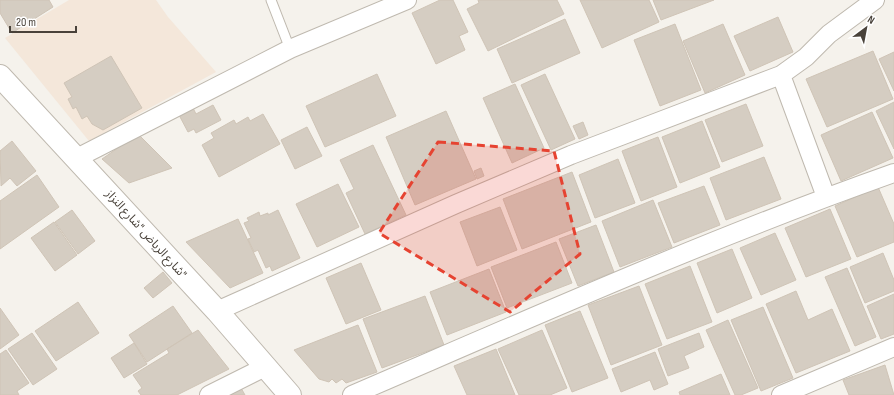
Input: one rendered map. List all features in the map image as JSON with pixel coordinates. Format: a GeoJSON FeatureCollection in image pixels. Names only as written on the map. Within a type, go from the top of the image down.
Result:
{"type":"FeatureCollection","features":[{"type":"Feature","properties":{"kind":"street"},"geometry":{"type":"LineString","coordinates":[[77,158],[290,48],[407,0]]}},
{"type":"Feature","properties":{"kind":"street"},"geometry":{"type":"LineString","coordinates":[[217,311],[564,158],[781,76],[806,58],[829,34],[875,0]]}},
{"type":"Feature","properties":{"kind":"street","name":"شارع الرياض \"شارع النزاز\""},"geometry":{"type":"LineString","coordinates":[[0,76],[217,311],[290,395]]}},
{"type":"Feature","properties":{"kind":"street"},"geometry":{"type":"LineString","coordinates":[[781,76],[826,197]]}},
{"type":"Feature","properties":{"kind":"street"},"geometry":{"type":"LineString","coordinates":[[352,395],[638,272],[826,197],[894,173]]}},
{"type":"Feature","properties":{"kind":"street"},"geometry":{"type":"LineString","coordinates":[[781,395],[894,348]]}},
{"type":"Feature","properties":{"kind":"street"},"geometry":{"type":"LineString","coordinates":[[209,395],[265,368]]}},
{"type":"Feature","properties":{"kind":"lane"},"geometry":{"type":"LineString","coordinates":[[271,0],[290,48]]}},
{"type":"Feature","properties":{"kind":"highlighted area"},"geometry":{"type":"Polygon","coordinates":[[[438,142],[554,151],[580,254],[510,312],[379,233],[438,142]]]}},
{"type":"Feature","properties":{"kind":"shaded area"},"geometry":{"type":"Polygon","coordinates":[[[69,0],[156,0],[168,17],[216,72],[89,141],[5,38],[69,0]]]}},
{"type":"Feature","properties":{"kind":"building"},"geometry":{"type":"Polygon","coordinates":[[[0,0],[49,0],[53,7],[12,33],[0,13],[0,0]]]}},
{"type":"Feature","properties":{"kind":"building"},"geometry":{"type":"Polygon","coordinates":[[[440,0],[453,0],[468,32],[459,36],[465,50],[436,64],[412,13],[440,0]]]}},
{"type":"Feature","properties":{"kind":"building"},"geometry":{"type":"Polygon","coordinates":[[[478,0],[557,0],[564,14],[488,51],[467,9],[479,3],[478,0]]]}},
{"type":"Feature","properties":{"kind":"building"},"geometry":{"type":"Polygon","coordinates":[[[580,0],[649,0],[659,22],[602,48],[580,0]]]}},
{"type":"Feature","properties":{"kind":"building"},"geometry":{"type":"Polygon","coordinates":[[[653,0],[714,0],[661,20],[653,0]]]}},
{"type":"Feature","properties":{"kind":"building"},"geometry":{"type":"Polygon","coordinates":[[[778,17],[793,52],[750,71],[734,36],[778,17]]]}},
{"type":"Feature","properties":{"kind":"building"},"geometry":{"type":"Polygon","coordinates":[[[565,19],[580,53],[512,83],[497,49],[565,19]]]}},
{"type":"Feature","properties":{"kind":"building"},"geometry":{"type":"Polygon","coordinates":[[[675,24],[701,90],[660,106],[634,40],[675,24]]]}},
{"type":"Feature","properties":{"kind":"building"},"geometry":{"type":"Polygon","coordinates":[[[723,24],[745,75],[705,93],[683,41],[723,24]]]}},
{"type":"Feature","properties":{"kind":"building"},"geometry":{"type":"Polygon","coordinates":[[[873,51],[893,99],[827,127],[806,79],[873,51]]]}},
{"type":"Feature","properties":{"kind":"building"},"geometry":{"type":"Polygon","coordinates":[[[894,52],[894,91],[879,59],[894,52]]]}},
{"type":"Feature","properties":{"kind":"building"},"geometry":{"type":"Polygon","coordinates":[[[111,56],[142,108],[103,130],[92,124],[87,116],[82,119],[76,107],[73,109],[68,99],[72,97],[64,83],[111,56]]]}},
{"type":"Feature","properties":{"kind":"building"},"geometry":{"type":"Polygon","coordinates":[[[377,74],[396,116],[325,147],[306,106],[377,74]]]}},
{"type":"Feature","properties":{"kind":"building"},"geometry":{"type":"Polygon","coordinates":[[[545,74],[575,139],[551,150],[521,85],[545,74]]]}},
{"type":"Feature","properties":{"kind":"building"},"geometry":{"type":"Polygon","coordinates":[[[515,84],[544,148],[512,163],[483,98],[515,84]]]}},
{"type":"Feature","properties":{"kind":"building"},"geometry":{"type":"Polygon","coordinates":[[[894,102],[894,149],[876,111],[894,102]]]}},
{"type":"Feature","properties":{"kind":"building"},"geometry":{"type":"Polygon","coordinates":[[[746,104],[763,146],[722,162],[705,120],[746,104]]]}},
{"type":"Feature","properties":{"kind":"building"},"geometry":{"type":"Polygon","coordinates":[[[213,105],[221,120],[196,133],[194,129],[188,132],[179,115],[193,108],[196,114],[213,105]]]}},
{"type":"Feature","properties":{"kind":"building"},"geometry":{"type":"Polygon","coordinates":[[[446,111],[476,179],[415,205],[386,137],[446,111]]]}},
{"type":"Feature","properties":{"kind":"building"},"geometry":{"type":"Polygon","coordinates":[[[872,112],[893,158],[841,181],[821,135],[872,112]]]}},
{"type":"Feature","properties":{"kind":"building"},"geometry":{"type":"Polygon","coordinates":[[[263,114],[280,144],[219,177],[202,145],[214,138],[211,133],[234,120],[236,124],[248,117],[250,121],[263,114]]]}},
{"type":"Feature","properties":{"kind":"building"},"geometry":{"type":"Polygon","coordinates":[[[702,121],[720,167],[680,183],[662,137],[702,121]]]}},
{"type":"Feature","properties":{"kind":"building"},"geometry":{"type":"Polygon","coordinates":[[[583,122],[588,135],[579,139],[573,126],[583,122]]]}},
{"type":"Feature","properties":{"kind":"building"},"geometry":{"type":"Polygon","coordinates":[[[307,127],[322,156],[295,169],[281,140],[307,127]]]}},
{"type":"Feature","properties":{"kind":"building"},"geometry":{"type":"Polygon","coordinates":[[[138,134],[172,168],[129,183],[102,159],[138,134]]]}},
{"type":"Feature","properties":{"kind":"building"},"geometry":{"type":"Polygon","coordinates":[[[658,137],[677,187],[641,201],[622,151],[658,137]]]}},
{"type":"Feature","properties":{"kind":"building"},"geometry":{"type":"Polygon","coordinates":[[[12,141],[36,171],[17,186],[10,178],[1,186],[0,151],[12,141]]]}},
{"type":"Feature","properties":{"kind":"building"},"geometry":{"type":"Polygon","coordinates":[[[373,145],[406,215],[365,234],[346,193],[354,189],[340,160],[373,145]]]}},
{"type":"Feature","properties":{"kind":"building"},"geometry":{"type":"Polygon","coordinates":[[[764,157],[781,199],[726,220],[710,178],[764,157]]]}},
{"type":"Feature","properties":{"kind":"building"},"geometry":{"type":"Polygon","coordinates":[[[618,159],[635,203],[595,218],[579,175],[618,159]]]}},
{"type":"Feature","properties":{"kind":"building"},"geometry":{"type":"Polygon","coordinates":[[[481,168],[484,176],[477,179],[474,171],[481,168]]]}},
{"type":"Feature","properties":{"kind":"building"},"geometry":{"type":"Polygon","coordinates":[[[572,172],[591,222],[522,249],[503,199],[572,172]]]}},
{"type":"Feature","properties":{"kind":"building"},"geometry":{"type":"Polygon","coordinates":[[[37,175],[59,207],[0,249],[0,201],[37,175]]]}},
{"type":"Feature","properties":{"kind":"building"},"geometry":{"type":"Polygon","coordinates":[[[338,184],[359,227],[317,247],[296,204],[338,184]]]}},
{"type":"Feature","properties":{"kind":"building"},"geometry":{"type":"Polygon","coordinates":[[[704,186],[720,225],[674,243],[658,203],[704,186]]]}},
{"type":"Feature","properties":{"kind":"building"},"geometry":{"type":"Polygon","coordinates":[[[878,187],[894,224],[894,242],[857,257],[835,206],[878,187]]]}},
{"type":"Feature","properties":{"kind":"building"},"geometry":{"type":"Polygon","coordinates":[[[653,200],[672,247],[620,267],[602,221],[653,200]]]}},
{"type":"Feature","properties":{"kind":"building"},"geometry":{"type":"Polygon","coordinates":[[[500,207],[517,250],[477,266],[460,222],[500,207]]]}},
{"type":"Feature","properties":{"kind":"building"},"geometry":{"type":"Polygon","coordinates":[[[830,209],[851,259],[806,277],[785,228],[830,209]]]}},
{"type":"Feature","properties":{"kind":"building"},"geometry":{"type":"Polygon","coordinates":[[[72,210],[95,241],[78,254],[55,222],[72,210]]]}},
{"type":"Feature","properties":{"kind":"building"},"geometry":{"type":"Polygon","coordinates":[[[278,210],[300,258],[272,271],[270,266],[266,268],[258,250],[254,252],[248,239],[251,238],[244,223],[249,221],[247,218],[259,212],[260,216],[268,213],[268,215],[278,210]]]}},
{"type":"Feature","properties":{"kind":"building"},"geometry":{"type":"Polygon","coordinates":[[[238,219],[263,273],[230,288],[186,242],[238,219]]]}},
{"type":"Feature","properties":{"kind":"building"},"geometry":{"type":"Polygon","coordinates":[[[54,222],[77,255],[55,271],[31,238],[54,222]]]}},
{"type":"Feature","properties":{"kind":"building"},"geometry":{"type":"Polygon","coordinates":[[[596,225],[614,272],[578,286],[559,239],[596,225]]]}},
{"type":"Feature","properties":{"kind":"building"},"geometry":{"type":"Polygon","coordinates":[[[775,233],[796,280],[761,295],[740,248],[775,233]]]}},
{"type":"Feature","properties":{"kind":"building"},"geometry":{"type":"Polygon","coordinates":[[[556,242],[572,283],[507,308],[491,267],[556,242]]]}},
{"type":"Feature","properties":{"kind":"building"},"geometry":{"type":"Polygon","coordinates":[[[732,249],[752,298],[717,313],[697,263],[732,249]]]}},
{"type":"Feature","properties":{"kind":"building"},"geometry":{"type":"Polygon","coordinates":[[[883,253],[894,280],[894,291],[865,303],[850,267],[883,253]]]}},
{"type":"Feature","properties":{"kind":"building"},"geometry":{"type":"Polygon","coordinates":[[[361,263],[381,310],[346,324],[326,278],[361,263]]]}},
{"type":"Feature","properties":{"kind":"building"},"geometry":{"type":"Polygon","coordinates":[[[690,266],[712,322],[667,339],[645,284],[690,266]]]}},
{"type":"Feature","properties":{"kind":"building"},"geometry":{"type":"Polygon","coordinates":[[[847,268],[876,337],[855,346],[825,277],[847,268]]]}},
{"type":"Feature","properties":{"kind":"building"},"geometry":{"type":"Polygon","coordinates":[[[489,269],[506,312],[447,335],[430,292],[489,269]]]}},
{"type":"Feature","properties":{"kind":"building"},"geometry":{"type":"Polygon","coordinates":[[[163,272],[172,283],[153,298],[144,288],[163,272]]]}},
{"type":"Feature","properties":{"kind":"building"},"geometry":{"type":"Polygon","coordinates":[[[639,286],[662,345],[611,365],[588,305],[639,286]]]}},
{"type":"Feature","properties":{"kind":"building"},"geometry":{"type":"Polygon","coordinates":[[[796,291],[808,320],[832,309],[850,351],[796,373],[766,304],[796,291]]]}},
{"type":"Feature","properties":{"kind":"building"},"geometry":{"type":"Polygon","coordinates":[[[894,294],[894,334],[881,339],[867,306],[894,294]]]}},
{"type":"Feature","properties":{"kind":"building"},"geometry":{"type":"Polygon","coordinates":[[[425,296],[444,345],[382,368],[363,319],[425,296]]]}},
{"type":"Feature","properties":{"kind":"building"},"geometry":{"type":"Polygon","coordinates":[[[78,302],[99,333],[56,361],[35,331],[78,302]]]}},
{"type":"Feature","properties":{"kind":"building"},"geometry":{"type":"Polygon","coordinates":[[[173,306],[192,333],[147,362],[129,335],[173,306]]]}},
{"type":"Feature","properties":{"kind":"building"},"geometry":{"type":"Polygon","coordinates":[[[763,307],[793,378],[761,391],[731,320],[763,307]]]}},
{"type":"Feature","properties":{"kind":"building"},"geometry":{"type":"Polygon","coordinates":[[[0,308],[19,335],[0,349],[0,308]]]}},
{"type":"Feature","properties":{"kind":"building"},"geometry":{"type":"Polygon","coordinates":[[[580,311],[608,378],[572,392],[545,325],[580,311]]]}},
{"type":"Feature","properties":{"kind":"building"},"geometry":{"type":"Polygon","coordinates":[[[728,320],[758,388],[741,395],[735,395],[706,330],[728,320]]]}},
{"type":"Feature","properties":{"kind":"building"},"geometry":{"type":"Polygon","coordinates":[[[358,325],[377,372],[346,383],[342,379],[336,383],[332,379],[329,382],[319,379],[294,350],[358,325]]]}},
{"type":"Feature","properties":{"kind":"building"},"geometry":{"type":"Polygon","coordinates":[[[198,330],[229,369],[177,395],[141,395],[138,391],[142,388],[133,375],[169,353],[167,349],[198,330]]]}},
{"type":"Feature","properties":{"kind":"building"},"geometry":{"type":"Polygon","coordinates":[[[542,330],[567,388],[550,395],[519,395],[498,349],[542,330]]]}},
{"type":"Feature","properties":{"kind":"building"},"geometry":{"type":"Polygon","coordinates":[[[32,333],[57,369],[33,385],[8,349],[32,333]]]}},
{"type":"Feature","properties":{"kind":"building"},"geometry":{"type":"Polygon","coordinates":[[[699,333],[704,347],[684,356],[689,368],[668,376],[658,349],[699,333]]]}},
{"type":"Feature","properties":{"kind":"building"},"geometry":{"type":"Polygon","coordinates":[[[134,343],[147,364],[124,378],[111,358],[134,343]]]}},
{"type":"Feature","properties":{"kind":"building"},"geometry":{"type":"Polygon","coordinates":[[[496,349],[515,395],[467,395],[454,366],[496,349]]]}},
{"type":"Feature","properties":{"kind":"building"},"geometry":{"type":"Polygon","coordinates":[[[6,350],[29,383],[17,391],[19,395],[0,395],[0,354],[6,350]]]}},
{"type":"Feature","properties":{"kind":"building"},"geometry":{"type":"Polygon","coordinates":[[[655,352],[668,384],[654,390],[650,380],[621,392],[612,369],[655,352]]]}},
{"type":"Feature","properties":{"kind":"building"},"geometry":{"type":"Polygon","coordinates":[[[885,365],[894,395],[849,395],[843,380],[885,365]]]}},
{"type":"Feature","properties":{"kind":"building"},"geometry":{"type":"Polygon","coordinates":[[[721,374],[730,395],[680,395],[679,392],[721,374]]]}},
{"type":"Feature","properties":{"kind":"building"},"geometry":{"type":"Polygon","coordinates":[[[241,388],[245,395],[228,395],[241,388]]]}}]}
